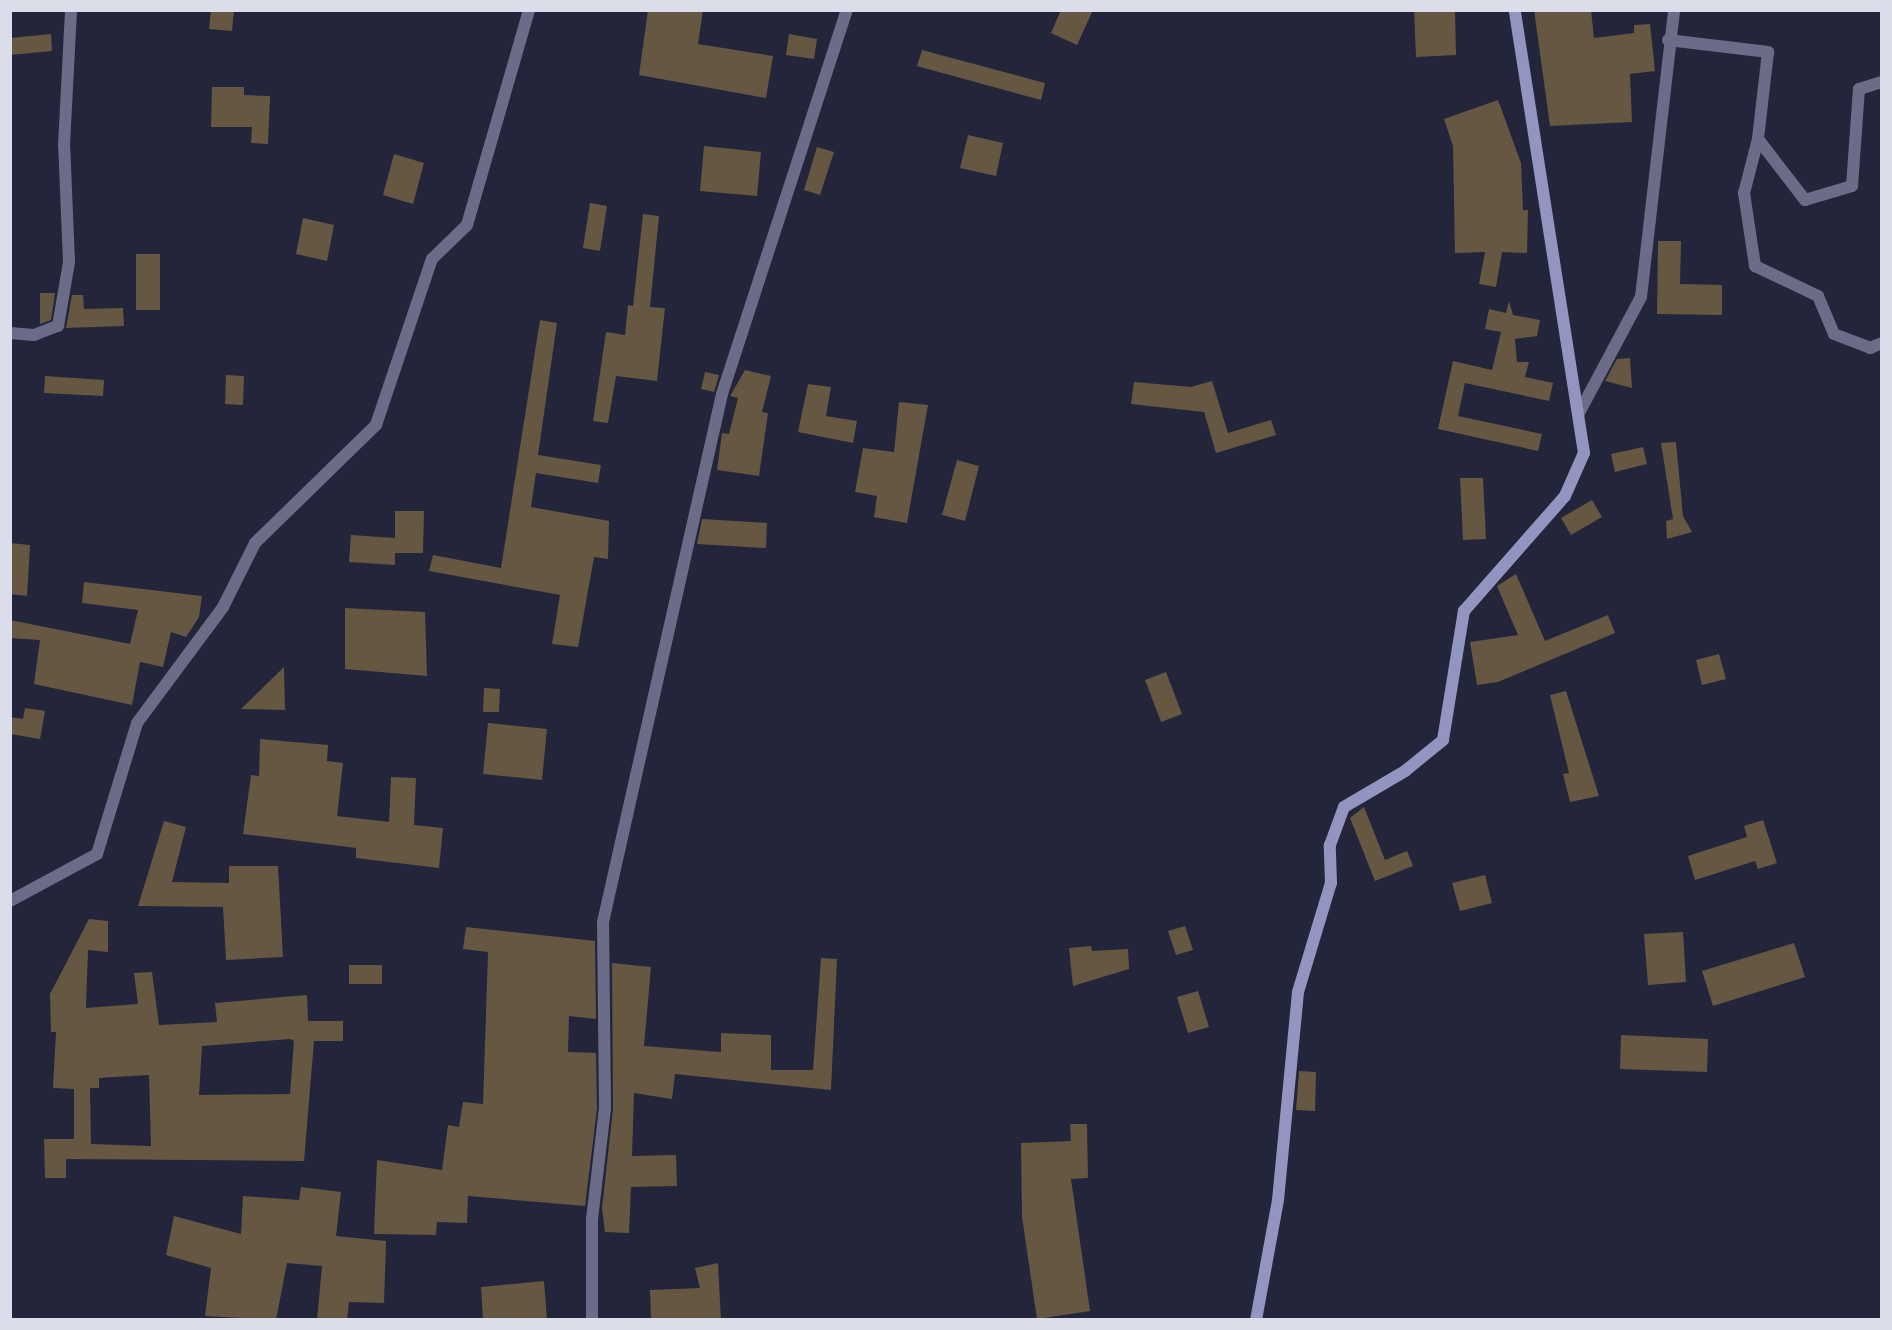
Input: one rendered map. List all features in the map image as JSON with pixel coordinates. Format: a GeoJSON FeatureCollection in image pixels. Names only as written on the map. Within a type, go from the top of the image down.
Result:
{"type":"FeatureCollection","features":[{"type":"Feature","properties":{"kind":"street"},"geometry":{"type":"LineString","coordinates":[[10,333],[34,335],[58,326],[69,262],[64,145],[71,10]]}},
{"type":"Feature","properties":{"kind":"street"},"geometry":{"type":"LineString","coordinates":[[10,901],[97,854],[137,723],[223,607],[255,543],[376,425],[432,259],[467,225],[530,10]]}},
{"type":"Feature","properties":{"kind":"street"},"geometry":{"type":"LineString","coordinates":[[591,1320],[592,1219],[605,1109],[603,922],[722,394],[847,10]]}},
{"type":"Feature","properties":{"kind":"street"},"geometry":{"type":"LineString","coordinates":[[1256,1320],[1278,1200],[1298,992],[1331,883],[1330,845],[1344,807],[1405,771],[1443,740],[1464,611],[1565,496],[1584,453],[1515,10]]}},
{"type":"Feature","properties":{"kind":"street"},"geometry":{"type":"LineString","coordinates":[[1579,413],[1641,297],[1668,40],[1674,10]]}},
{"type":"Feature","properties":{"kind":"street"},"geometry":{"type":"LineString","coordinates":[[1668,40],[1768,52],[1758,139],[1744,193],[1755,266],[1818,296],[1834,334],[1870,348],[1881,344]]}},
{"type":"Feature","properties":{"kind":"street"},"geometry":{"type":"LineString","coordinates":[[1758,139],[1805,201],[1851,186],[1859,89],[1881,82]]}},
{"type":"Feature","properties":{"kind":"building"},"geometry":{"type":"Polygon","coordinates":[[[211,10],[234,10],[232,31],[209,29],[211,10]]]}},
{"type":"Feature","properties":{"kind":"building"},"geometry":{"type":"Polygon","coordinates":[[[648,10],[703,10],[698,44],[773,56],[766,98],[639,75],[648,10]]]}},
{"type":"Feature","properties":{"kind":"building"},"geometry":{"type":"Polygon","coordinates":[[[1061,10],[1093,10],[1077,45],[1051,33],[1061,10]]]}},
{"type":"Feature","properties":{"kind":"building"},"geometry":{"type":"Polygon","coordinates":[[[1414,10],[1455,10],[1456,55],[1416,57],[1414,10]]]}},
{"type":"Feature","properties":{"kind":"building"},"geometry":{"type":"Polygon","coordinates":[[[1534,10],[1591,10],[1594,38],[1634,33],[1634,25],[1650,24],[1655,71],[1630,74],[1632,122],[1550,126],[1534,10]]]}},
{"type":"Feature","properties":{"kind":"building"},"geometry":{"type":"Polygon","coordinates":[[[51,34],[52,51],[10,55],[10,38],[51,34]]]}},
{"type":"Feature","properties":{"kind":"building"},"geometry":{"type":"Polygon","coordinates":[[[789,34],[817,39],[814,59],[786,55],[789,34]]]}},
{"type":"Feature","properties":{"kind":"building"},"geometry":{"type":"Polygon","coordinates":[[[922,50],[1045,83],[1041,100],[917,66],[922,50]]]}},
{"type":"Feature","properties":{"kind":"building"},"geometry":{"type":"Polygon","coordinates":[[[212,87],[244,87],[244,95],[270,96],[268,144],[251,143],[252,127],[211,127],[212,87]]]}},
{"type":"Feature","properties":{"kind":"building"},"geometry":{"type":"Polygon","coordinates":[[[1498,100],[1521,163],[1523,210],[1528,210],[1527,253],[1502,252],[1496,287],[1479,284],[1485,252],[1455,253],[1453,146],[1444,119],[1498,100]]]}},
{"type":"Feature","properties":{"kind":"building"},"geometry":{"type":"Polygon","coordinates":[[[968,135],[1003,143],[996,176],[960,168],[968,135]]]}},
{"type":"Feature","properties":{"kind":"building"},"geometry":{"type":"Polygon","coordinates":[[[704,146],[761,152],[757,196],[700,191],[704,146]]]}},
{"type":"Feature","properties":{"kind":"building"},"geometry":{"type":"Polygon","coordinates":[[[817,147],[834,152],[820,195],[804,190],[817,147]]]}},
{"type":"Feature","properties":{"kind":"building"},"geometry":{"type":"Polygon","coordinates":[[[394,154],[424,163],[413,204],[383,195],[394,154]]]}},
{"type":"Feature","properties":{"kind":"building"},"geometry":{"type":"Polygon","coordinates":[[[590,203],[607,206],[600,251],[583,248],[590,203]]]}},
{"type":"Feature","properties":{"kind":"building"},"geometry":{"type":"Polygon","coordinates":[[[643,214],[659,216],[650,307],[665,308],[657,381],[616,376],[608,423],[593,421],[606,332],[625,335],[628,305],[633,306],[643,214]]]}},
{"type":"Feature","properties":{"kind":"building"},"geometry":{"type":"Polygon","coordinates":[[[303,218],[334,225],[327,261],[296,254],[303,218]]]}},
{"type":"Feature","properties":{"kind":"building"},"geometry":{"type":"Polygon","coordinates":[[[1658,241],[1681,241],[1680,284],[1722,285],[1722,315],[1657,314],[1658,241]]]}},
{"type":"Feature","properties":{"kind":"building"},"geometry":{"type":"Polygon","coordinates":[[[136,254],[160,254],[160,310],[136,310],[136,254]]]}},
{"type":"Feature","properties":{"kind":"building"},"geometry":{"type":"Polygon","coordinates":[[[40,293],[55,293],[51,320],[40,324],[40,293]]]}},
{"type":"Feature","properties":{"kind":"building"},"geometry":{"type":"Polygon","coordinates":[[[72,295],[83,295],[84,309],[123,308],[124,326],[66,328],[72,295]]]}},
{"type":"Feature","properties":{"kind":"building"},"geometry":{"type":"Polygon","coordinates":[[[1509,301],[1513,315],[1540,320],[1537,336],[1515,339],[1517,362],[1529,362],[1525,377],[1553,383],[1549,401],[1465,383],[1458,416],[1542,434],[1538,451],[1438,429],[1453,361],[1492,370],[1501,332],[1485,329],[1489,309],[1506,313],[1509,301]]]}},
{"type":"Feature","properties":{"kind":"building"},"geometry":{"type":"Polygon","coordinates":[[[540,320],[557,323],[538,455],[601,465],[598,483],[536,473],[531,507],[609,521],[608,559],[594,557],[578,647],[552,644],[560,595],[429,571],[433,555],[501,568],[540,320]]]}},
{"type":"Feature","properties":{"kind":"building"},"geometry":{"type":"Polygon","coordinates":[[[1630,358],[1632,388],[1605,381],[1617,359],[1630,358]]]}},
{"type":"Feature","properties":{"kind":"building"},"geometry":{"type":"Polygon","coordinates":[[[745,370],[771,376],[762,412],[768,413],[759,476],[717,470],[722,433],[729,434],[738,398],[730,396],[745,370]]]}},
{"type":"Feature","properties":{"kind":"building"},"geometry":{"type":"Polygon","coordinates":[[[705,372],[719,375],[714,392],[701,389],[705,372]]]}},
{"type":"Feature","properties":{"kind":"building"},"geometry":{"type":"Polygon","coordinates":[[[226,375],[244,376],[243,405],[225,404],[226,375]]]}},
{"type":"Feature","properties":{"kind":"building"},"geometry":{"type":"Polygon","coordinates":[[[45,376],[104,380],[103,396],[44,393],[45,376]]]}},
{"type":"Feature","properties":{"kind":"building"},"geometry":{"type":"Polygon","coordinates":[[[1212,381],[1228,433],[1271,420],[1276,435],[1216,453],[1204,412],[1131,404],[1134,382],[1191,387],[1212,381]]]}},
{"type":"Feature","properties":{"kind":"building"},"geometry":{"type":"Polygon","coordinates":[[[808,384],[831,387],[826,416],[857,421],[853,443],[798,432],[808,384]]]}},
{"type":"Feature","properties":{"kind":"building"},"geometry":{"type":"Polygon","coordinates":[[[899,402],[928,405],[907,523],[874,517],[877,496],[855,492],[863,448],[894,452],[899,402]]]}},
{"type":"Feature","properties":{"kind":"building"},"geometry":{"type":"Polygon","coordinates":[[[1676,442],[1683,516],[1692,532],[1667,539],[1666,521],[1673,519],[1661,443],[1676,442]]]}},
{"type":"Feature","properties":{"kind":"building"},"geometry":{"type":"Polygon","coordinates":[[[1643,447],[1647,464],[1615,472],[1611,454],[1643,447]]]}},
{"type":"Feature","properties":{"kind":"building"},"geometry":{"type":"Polygon","coordinates":[[[957,460],[979,466],[965,521],[942,515],[957,460]]]}},
{"type":"Feature","properties":{"kind":"building"},"geometry":{"type":"Polygon","coordinates":[[[1460,478],[1483,478],[1486,539],[1463,540],[1460,478]]]}},
{"type":"Feature","properties":{"kind":"building"},"geometry":{"type":"Polygon","coordinates":[[[1592,500],[1602,517],[1571,535],[1561,518],[1592,500]]]}},
{"type":"Feature","properties":{"kind":"building"},"geometry":{"type":"Polygon","coordinates":[[[395,511],[424,511],[423,553],[395,553],[395,565],[349,562],[351,535],[395,538],[395,511]]]}},
{"type":"Feature","properties":{"kind":"building"},"geometry":{"type":"Polygon","coordinates":[[[702,519],[767,523],[766,548],[697,544],[702,519]]]}},
{"type":"Feature","properties":{"kind":"building"},"geometry":{"type":"Polygon","coordinates":[[[10,543],[30,545],[27,596],[10,594],[10,543]]]}},
{"type":"Feature","properties":{"kind":"building"},"geometry":{"type":"Polygon","coordinates":[[[1516,574],[1545,641],[1608,615],[1615,633],[1498,682],[1477,685],[1470,642],[1518,635],[1497,586],[1516,574]]]}},
{"type":"Feature","properties":{"kind":"building"},"geometry":{"type":"Polygon","coordinates":[[[84,582],[202,596],[199,617],[186,637],[171,632],[163,667],[140,662],[132,705],[34,684],[40,640],[10,638],[10,620],[130,644],[138,610],[82,603],[84,582]]]}},
{"type":"Feature","properties":{"kind":"building"},"geometry":{"type":"Polygon","coordinates":[[[345,608],[425,612],[427,676],[345,669],[345,608]]]}},
{"type":"Feature","properties":{"kind":"building"},"geometry":{"type":"Polygon","coordinates":[[[1719,654],[1726,679],[1702,685],[1696,660],[1719,654]]]}},
{"type":"Feature","properties":{"kind":"building"},"geometry":{"type":"Polygon","coordinates":[[[284,667],[285,710],[241,709],[284,667]]]}},
{"type":"Feature","properties":{"kind":"building"},"geometry":{"type":"Polygon","coordinates":[[[1166,672],[1182,714],[1161,722],[1145,680],[1166,672]]]}},
{"type":"Feature","properties":{"kind":"building"},"geometry":{"type":"Polygon","coordinates":[[[484,688],[500,689],[499,712],[483,712],[484,688]]]}},
{"type":"Feature","properties":{"kind":"building"},"geometry":{"type":"Polygon","coordinates":[[[1566,691],[1599,796],[1570,802],[1563,774],[1569,773],[1550,695],[1566,691]]]}},
{"type":"Feature","properties":{"kind":"building"},"geometry":{"type":"Polygon","coordinates":[[[25,708],[45,711],[40,739],[10,734],[10,717],[23,719],[25,708]]]}},
{"type":"Feature","properties":{"kind":"building"},"geometry":{"type":"Polygon","coordinates":[[[488,723],[547,729],[542,780],[483,774],[488,723]]]}},
{"type":"Feature","properties":{"kind":"building"},"geometry":{"type":"Polygon","coordinates":[[[260,739],[328,745],[327,761],[343,763],[337,816],[389,822],[391,777],[416,778],[414,825],[443,828],[439,868],[356,858],[356,848],[243,834],[251,775],[259,776],[260,739]]]}},
{"type":"Feature","properties":{"kind":"building"},"geometry":{"type":"Polygon","coordinates":[[[1364,807],[1385,860],[1407,851],[1413,866],[1375,881],[1350,818],[1364,807]]]}},
{"type":"Feature","properties":{"kind":"building"},"geometry":{"type":"Polygon","coordinates":[[[1763,820],[1777,863],[1758,869],[1755,861],[1695,880],[1688,856],[1747,837],[1744,826],[1763,820]]]}},
{"type":"Feature","properties":{"kind":"building"},"geometry":{"type":"Polygon","coordinates":[[[164,821],[186,827],[172,882],[229,883],[229,866],[278,866],[283,957],[226,960],[223,907],[138,906],[164,821]]]}},
{"type":"Feature","properties":{"kind":"building"},"geometry":{"type":"Polygon","coordinates":[[[1485,875],[1492,903],[1460,911],[1452,883],[1485,875]]]}},
{"type":"Feature","properties":{"kind":"building"},"geometry":{"type":"Polygon","coordinates":[[[89,919],[108,921],[108,952],[88,950],[86,1008],[138,1004],[134,973],[152,972],[159,1025],[217,1022],[215,1003],[307,995],[308,1021],[343,1021],[343,1041],[314,1041],[304,1161],[66,1159],[66,1178],[45,1178],[44,1139],[74,1139],[74,1089],[53,1088],[56,1032],[51,1032],[50,994],[89,919]],[[290,1039],[202,1046],[199,1095],[290,1094],[294,1041],[290,1039]],[[149,1075],[99,1078],[99,1088],[90,1088],[91,1144],[151,1146],[149,1075]]]}},
{"type":"Feature","properties":{"kind":"building"},"geometry":{"type":"Polygon","coordinates":[[[1185,926],[1193,950],[1176,955],[1168,931],[1185,926]]]}},
{"type":"Feature","properties":{"kind":"building"},"geometry":{"type":"Polygon","coordinates":[[[466,927],[595,941],[596,1019],[569,1016],[568,1052],[596,1053],[597,1109],[585,1206],[468,1196],[467,1223],[437,1222],[436,1235],[374,1234],[377,1160],[442,1170],[448,1125],[459,1127],[463,1102],[483,1104],[488,952],[463,949],[466,927]]]}},
{"type":"Feature","properties":{"kind":"building"},"geometry":{"type":"Polygon","coordinates":[[[1683,932],[1686,982],[1648,985],[1644,934],[1683,932]]]}},
{"type":"Feature","properties":{"kind":"building"},"geometry":{"type":"Polygon","coordinates":[[[1794,943],[1805,977],[1713,1006],[1702,971],[1794,943]]]}},
{"type":"Feature","properties":{"kind":"building"},"geometry":{"type":"Polygon","coordinates":[[[1091,946],[1092,951],[1128,949],[1129,969],[1073,986],[1069,948],[1091,946]]]}},
{"type":"Feature","properties":{"kind":"building"},"geometry":{"type":"Polygon","coordinates":[[[821,958],[837,959],[831,1090],[675,1074],[672,1099],[634,1093],[632,1156],[676,1155],[677,1186],[631,1187],[629,1233],[605,1232],[602,1208],[613,1109],[612,963],[651,967],[644,1046],[721,1052],[721,1033],[771,1035],[771,1070],[813,1070],[821,958]]]}},
{"type":"Feature","properties":{"kind":"building"},"geometry":{"type":"Polygon","coordinates":[[[349,965],[382,965],[382,984],[349,984],[349,965]]]}},
{"type":"Feature","properties":{"kind":"building"},"geometry":{"type":"Polygon","coordinates":[[[1198,991],[1209,1027],[1188,1033],[1177,997],[1198,991]]]}},
{"type":"Feature","properties":{"kind":"building"},"geometry":{"type":"Polygon","coordinates":[[[1621,1035],[1708,1039],[1707,1072],[1620,1069],[1621,1035]]]}},
{"type":"Feature","properties":{"kind":"building"},"geometry":{"type":"Polygon","coordinates":[[[1299,1071],[1316,1072],[1315,1111],[1296,1110],[1299,1071]]]}},
{"type":"Feature","properties":{"kind":"building"},"geometry":{"type":"Polygon","coordinates":[[[1070,1124],[1087,1124],[1088,1178],[1071,1179],[1090,1311],[1037,1319],[1022,1217],[1021,1143],[1071,1141],[1070,1124]]]}},
{"type":"Feature","properties":{"kind":"building"},"geometry":{"type":"Polygon","coordinates":[[[301,1187],[341,1192],[336,1236],[386,1241],[384,1303],[349,1302],[347,1320],[317,1320],[322,1266],[287,1263],[276,1320],[205,1316],[211,1268],[166,1255],[174,1216],[241,1234],[243,1196],[299,1200],[301,1187]]]}},
{"type":"Feature","properties":{"kind":"building"},"geometry":{"type":"Polygon","coordinates":[[[718,1263],[721,1320],[651,1320],[650,1290],[700,1288],[695,1268],[718,1263]]]}},
{"type":"Feature","properties":{"kind":"building"},"geometry":{"type":"Polygon","coordinates":[[[544,1281],[547,1320],[483,1320],[481,1287],[544,1281]]]}}]}
